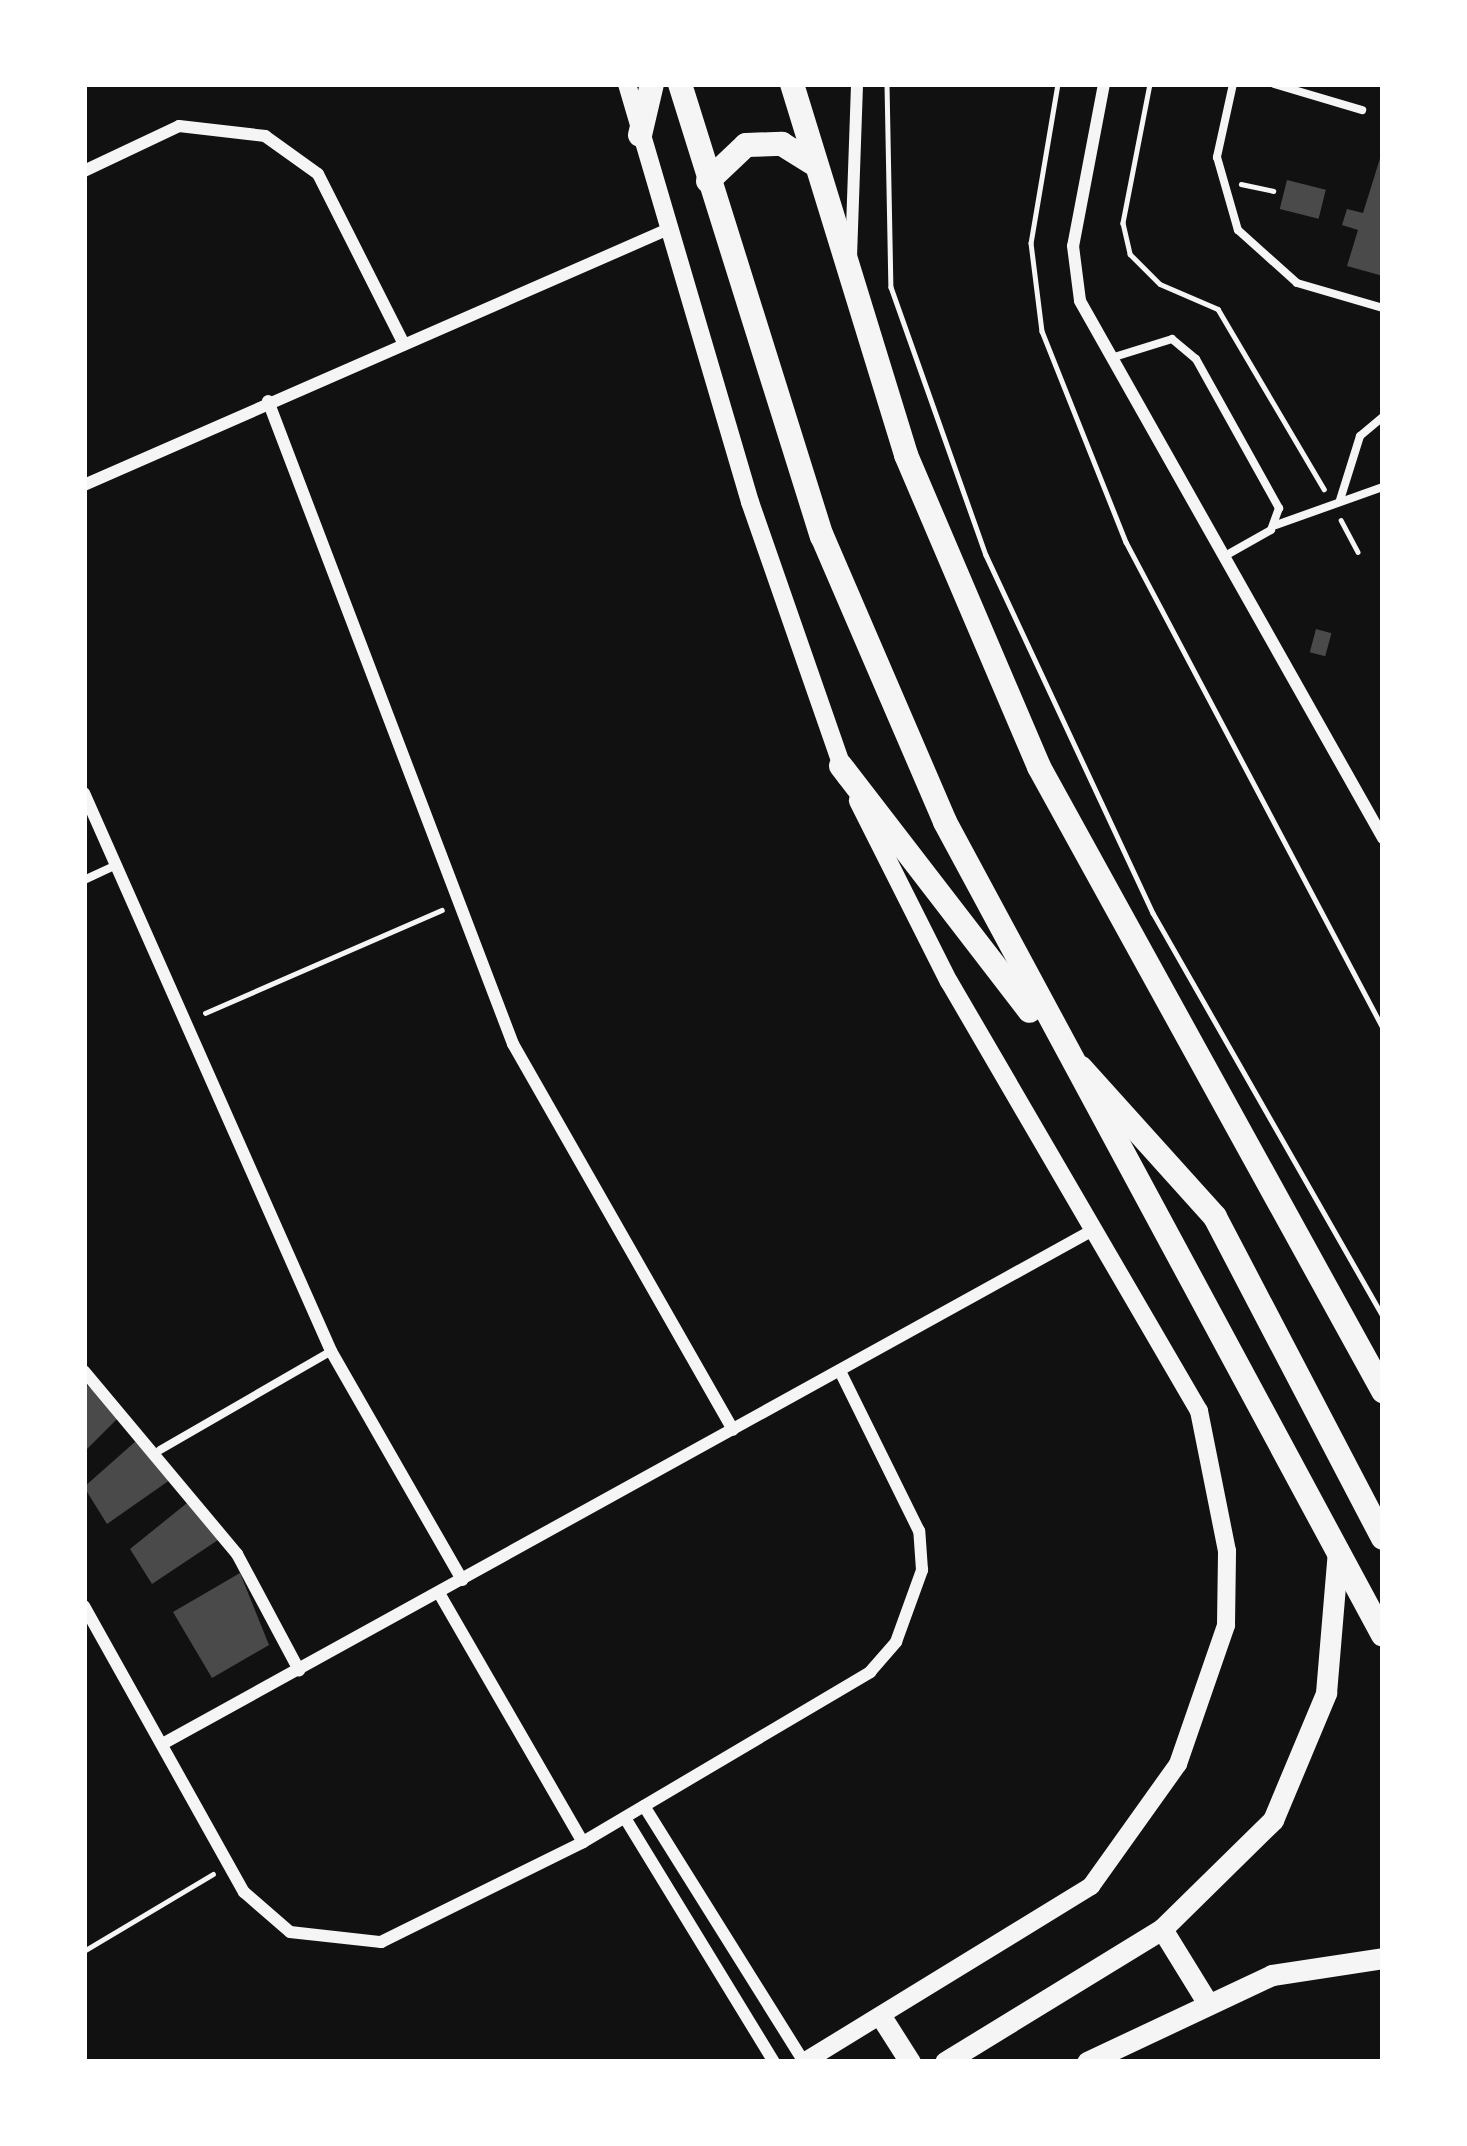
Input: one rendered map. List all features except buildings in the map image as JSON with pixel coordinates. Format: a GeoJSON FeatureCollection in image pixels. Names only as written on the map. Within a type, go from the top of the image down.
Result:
{"type":"FeatureCollection","features":[{"type":"Feature","properties":{"kind":"main road"},"geometry":{"type":"LineString","coordinates":[[640,135],[652,84]]}},
{"type":"Feature","properties":{"kind":"main road"},"geometry":{"type":"LineString","coordinates":[[680,84],[822,536],[945,822],[1059,1046],[1383,1635]]}},
{"type":"Feature","properties":{"kind":"main road"},"geometry":{"type":"LineString","coordinates":[[792,84],[845,281],[1039,767],[1383,1391]]}},
{"type":"Feature","properties":{"kind":"main road"},"geometry":{"type":"LineString","coordinates":[[708,181],[746,145],[782,144],[812,163]]}},
{"type":"Feature","properties":{"kind":"main road"},"geometry":{"type":"LineString","coordinates":[[841,766],[1059,1046],[1214,1217],[1383,1538]]}},
{"type":"Feature","properties":{"kind":"main road"},"geometry":{"type":"LineString","coordinates":[[945,2062],[1162,1929],[1231,1873],[1307,1758],[1326,1694],[1338,1549]]}},
{"type":"Feature","properties":{"kind":"main road"},"geometry":{"type":"LineString","coordinates":[[1162,1929],[1205,1999]]}},
{"type":"Feature","properties":{"kind":"main road"},"geometry":{"type":"LineString","coordinates":[[1087,2062],[1205,1999],[1331,1959],[1383,1958]]}},
{"type":"Feature","properties":{"kind":"main road"},"geometry":{"type":"LineString","coordinates":[[882,2018],[910,2062]]}},
{"type":"Feature","properties":{"kind":"street"},"geometry":{"type":"LineString","coordinates":[[627,84],[664,231],[841,766],[949,982],[1191,1393],[1218,1489],[1226,1625],[1206,1705],[1145,1819],[1091,1886],[804,2062],[644,1806]]}},
{"type":"Feature","properties":{"kind":"street"},"geometry":{"type":"LineString","coordinates":[[845,281],[860,198],[857,84]]}},
{"type":"Feature","properties":{"kind":"street"},"geometry":{"type":"LineString","coordinates":[[1104,84],[1074,265],[1109,358],[1383,838]]}},
{"type":"Feature","properties":{"kind":"street"},"geometry":{"type":"LineString","coordinates":[[84,171],[179,126],[265,136],[318,174],[404,344]]}},
{"type":"Feature","properties":{"kind":"street"},"geometry":{"type":"LineString","coordinates":[[84,485],[664,231]]}},
{"type":"Feature","properties":{"kind":"street"},"geometry":{"type":"LineString","coordinates":[[268,401],[458,903],[581,1175],[733,1430]]}},
{"type":"Feature","properties":{"kind":"street"},"geometry":{"type":"LineString","coordinates":[[84,793],[90,826],[114,866],[178,1024],[332,1351],[462,1580]]}},
{"type":"Feature","properties":{"kind":"street"},"geometry":{"type":"LineString","coordinates":[[166,1742],[1095,1228]]}},
{"type":"Feature","properties":{"kind":"street"},"geometry":{"type":"LineString","coordinates":[[84,1371],[160,1450],[237,1555],[298,1670]]}},
{"type":"Feature","properties":{"kind":"street"},"geometry":{"type":"LineString","coordinates":[[84,1606],[166,1742],[229,1864],[290,1932],[350,1946],[410,1931],[584,1842],[870,1672],[914,1608],[919,1531],[840,1371]]}},
{"type":"Feature","properties":{"kind":"street"},"geometry":{"type":"LineString","coordinates":[[439,1593],[584,1842]]}},
{"type":"Feature","properties":{"kind":"street"},"geometry":{"type":"LineString","coordinates":[[625,1818],[774,2062]]}},
{"type":"Feature","properties":{"kind":"lane"},"geometry":{"type":"LineString","coordinates":[[1233,84],[1217,157],[1238,230],[1297,283],[1383,308]]}},
{"type":"Feature","properties":{"kind":"lane"},"geometry":{"type":"LineString","coordinates":[[1274,84],[1362,110]]}},
{"type":"Feature","properties":{"kind":"lane"},"geometry":{"type":"LineString","coordinates":[[1109,358],[1161,338],[1191,350],[1274,495],[1274,526]]}},
{"type":"Feature","properties":{"kind":"lane"},"geometry":{"type":"LineString","coordinates":[[1335,503],[1360,436],[1383,416]]}},
{"type":"Feature","properties":{"kind":"lane"},"geometry":{"type":"LineString","coordinates":[[1224,556],[1274,526],[1383,487]]}},
{"type":"Feature","properties":{"kind":"lane"},"geometry":{"type":"LineString","coordinates":[[84,880],[114,866]]}},
{"type":"Feature","properties":{"kind":"lane"},"geometry":{"type":"LineString","coordinates":[[160,1450],[332,1351]]}},
{"type":"Feature","properties":{"kind":"path"},"geometry":{"type":"LineString","coordinates":[[887,84],[891,287],[986,555],[1132,872],[1383,1318]]}},
{"type":"Feature","properties":{"kind":"path"},"geometry":{"type":"LineString","coordinates":[[1058,84],[1032,228],[1042,331],[1119,527],[1383,1028]]}},
{"type":"Feature","properties":{"kind":"path"},"geometry":{"type":"LineString","coordinates":[[1150,84],[1124,223],[1130,254],[1160,284],[1217,309],[1335,503],[1358,552]]}},
{"type":"Feature","properties":{"kind":"path"},"geometry":{"type":"LineString","coordinates":[[178,1024],[458,903]]}},
{"type":"Feature","properties":{"kind":"path"},"geometry":{"type":"LineString","coordinates":[[84,1951],[229,1864]]}}]}
